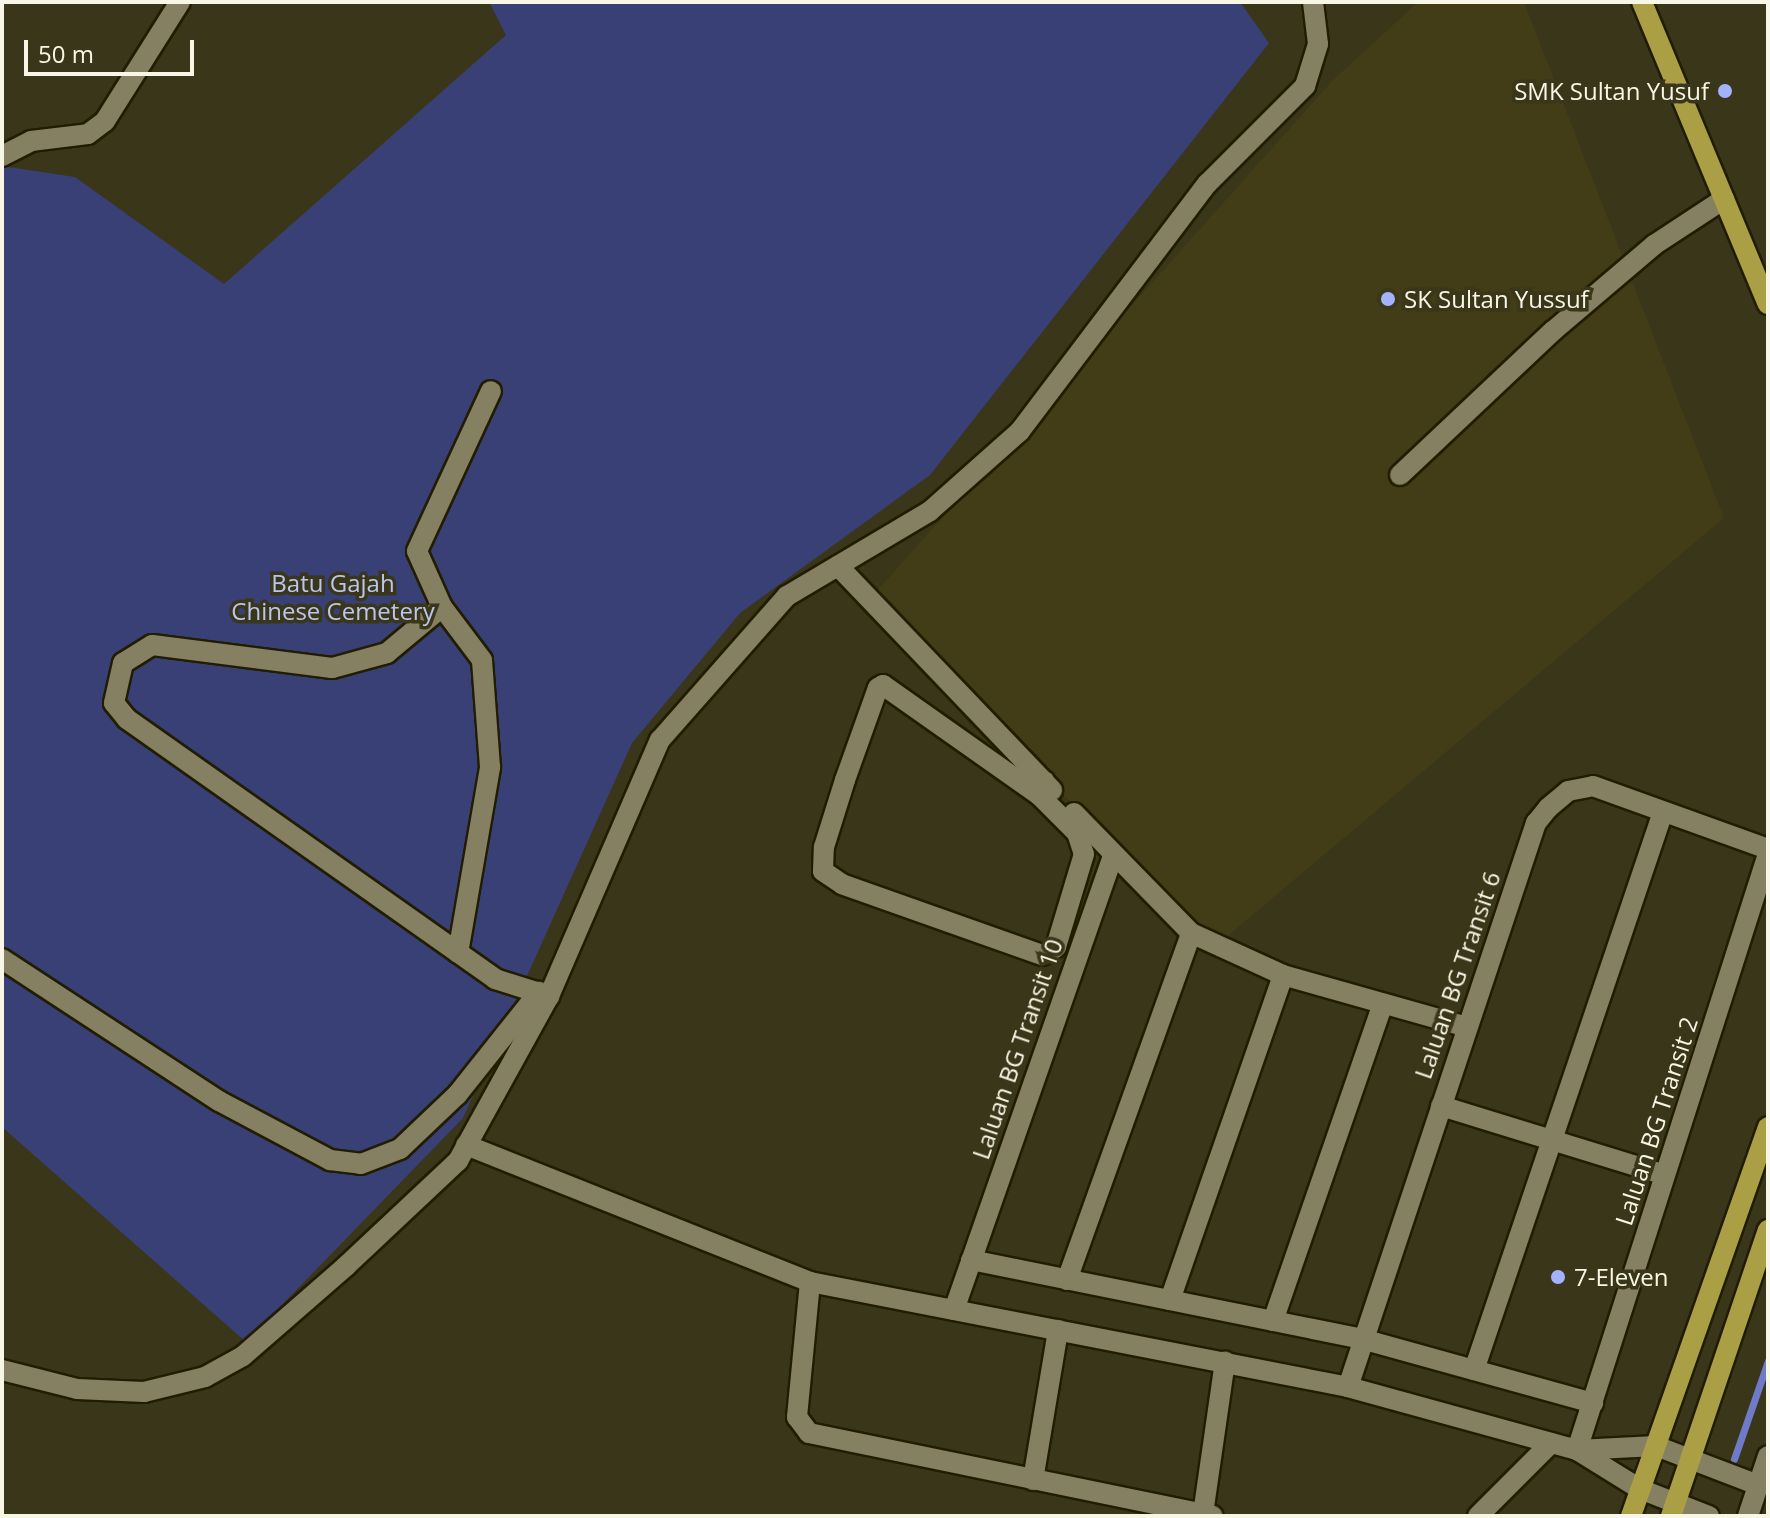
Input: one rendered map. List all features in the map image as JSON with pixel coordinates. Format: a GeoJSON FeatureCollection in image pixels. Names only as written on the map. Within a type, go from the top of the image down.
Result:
{"type":"FeatureCollection","features":[{"type":"Feature","properties":{"kind":"main road"},"geometry":{"type":"LineString","coordinates":[[1642,2],[1768,304]]}},
{"type":"Feature","properties":{"kind":"main road"},"geometry":{"type":"LineString","coordinates":[[1631,1516],[1768,1127]]}},
{"type":"Feature","properties":{"kind":"main road"},"geometry":{"type":"LineString","coordinates":[[1673,1509],[1768,1230]]}},
{"type":"Feature","properties":{"kind":"street"},"geometry":{"type":"LineString","coordinates":[[2,156],[31,141],[88,134],[105,121],[180,2]]}},
{"type":"Feature","properties":{"kind":"street"},"geometry":{"type":"LineString","coordinates":[[2,1370],[77,1389],[144,1392],[205,1377],[243,1356],[346,1266],[458,1161],[544,994],[660,740],[787,596],[930,511],[1020,431],[1207,184],[1305,86],[1318,44],[1313,2]]}},
{"type":"Feature","properties":{"kind":"street"},"geometry":{"type":"LineString","coordinates":[[1400,475],[1553,331],[1654,245],[1724,199]]}},
{"type":"Feature","properties":{"kind":"street"},"geometry":{"type":"LineString","coordinates":[[458,953],[490,767],[482,660],[442,607],[417,551],[491,391]]}},
{"type":"Feature","properties":{"kind":"street"},"geometry":{"type":"LineString","coordinates":[[838,566],[1042,788],[1191,933],[1283,975],[1467,1027]]}},
{"type":"Feature","properties":{"kind":"street"},"geometry":{"type":"LineString","coordinates":[[442,607],[387,653],[332,668],[152,645],[123,663],[114,703],[127,719],[495,979],[544,994]]}},
{"type":"Feature","properties":{"kind":"street"},"geometry":{"type":"LineString","coordinates":[[883,685],[1042,788],[1077,833],[1084,854],[1056,947],[1048,953],[1042,955],[842,884],[823,871],[824,847],[845,780],[878,688],[883,685]]}},
{"type":"Feature","properties":{"kind":"street","name":"Laluan BG Transit 6"},"geometry":{"type":"LineString","coordinates":[[1348,1387],[1536,823],[1568,791],[1593,786],[1768,852]]}},
{"type":"Feature","properties":{"kind":"street"},"geometry":{"type":"LineString","coordinates":[[1474,1370],[1549,1140],[1663,812]]}},
{"type":"Feature","properties":{"kind":"street","name":"Laluan BG Transit 2"},"geometry":{"type":"LineString","coordinates":[[1577,1450],[1768,852]]}},
{"type":"Feature","properties":{"kind":"street","name":"Laluan BG Transit 10"},"geometry":{"type":"LineString","coordinates":[[954,1310],[1113,856]]}},
{"type":"Feature","properties":{"kind":"street"},"geometry":{"type":"LineString","coordinates":[[1067,1280],[1191,933]]}},
{"type":"Feature","properties":{"kind":"street"},"geometry":{"type":"LineString","coordinates":[[2,959],[219,1101],[330,1160],[361,1164],[400,1149],[457,1095],[544,994]]}},
{"type":"Feature","properties":{"kind":"street"},"geometry":{"type":"LineString","coordinates":[[1170,1300],[1283,975]]}},
{"type":"Feature","properties":{"kind":"street"},"geometry":{"type":"LineString","coordinates":[[1273,1321],[1383,1003]]}},
{"type":"Feature","properties":{"kind":"street"},"geometry":{"type":"LineString","coordinates":[[1441,1106],[1665,1175]]}},
{"type":"Feature","properties":{"kind":"street"},"geometry":{"type":"LineString","coordinates":[[466,1145],[810,1282],[1348,1387],[1577,1450],[1673,1509],[1709,1516]]}},
{"type":"Feature","properties":{"kind":"street"},"geometry":{"type":"LineString","coordinates":[[971,1260],[1362,1339],[1593,1403]]}},
{"type":"Feature","properties":{"kind":"street"},"geometry":{"type":"LineString","coordinates":[[810,1282],[797,1417],[809,1433],[836,1441],[1208,1515],[1225,1362]]}},
{"type":"Feature","properties":{"kind":"street"},"geometry":{"type":"LineString","coordinates":[[1033,1480],[1058,1330]]}},
{"type":"Feature","properties":{"kind":"street"},"geometry":{"type":"LineString","coordinates":[[1478,1516],[1551,1443]]}},
{"type":"Feature","properties":{"kind":"street"},"geometry":{"type":"LineString","coordinates":[[1577,1450],[1656,1446],[1758,1485]]}},
{"type":"Feature","properties":{"kind":"street"},"geometry":{"type":"LineString","coordinates":[[1748,1516],[1768,1456]]}},
{"type":"Feature","properties":{"kind":"shaded area","name":"SK Sultan Yussuf"},"geometry":{"type":"Polygon","coordinates":[[[1418,2],[1524,2],[1724,518],[1217,945],[867,602],[1333,80],[1418,2]]]}},
{"type":"Feature","properties":{"kind":"green space","name":"Batu Gajah Chinese Cemetery"},"geometry":{"type":"Polygon","coordinates":[[[489,2],[1240,2],[1269,43],[930,475],[740,613],[632,743],[463,1118],[246,1342],[2,1127],[2,166],[75,177],[224,284],[506,35],[489,2]]]}},
{"type":"Feature","properties":{"kind":"waterway"},"geometry":{"type":"LineString","coordinates":[[1734,1459],[1768,1361]]}},
{"type":"Feature","properties":{"kind":"place","name":"SMK Sultan Yusuf"},"geometry":{"type":"Point","coordinates":[1725,91]}},
{"type":"Feature","properties":{"kind":"place","name":"SK Sultan Yussuf"},"geometry":{"type":"Point","coordinates":[1388,299]}},
{"type":"Feature","properties":{"kind":"place","name":"7-Eleven"},"geometry":{"type":"Point","coordinates":[1558,1277]}}]}
